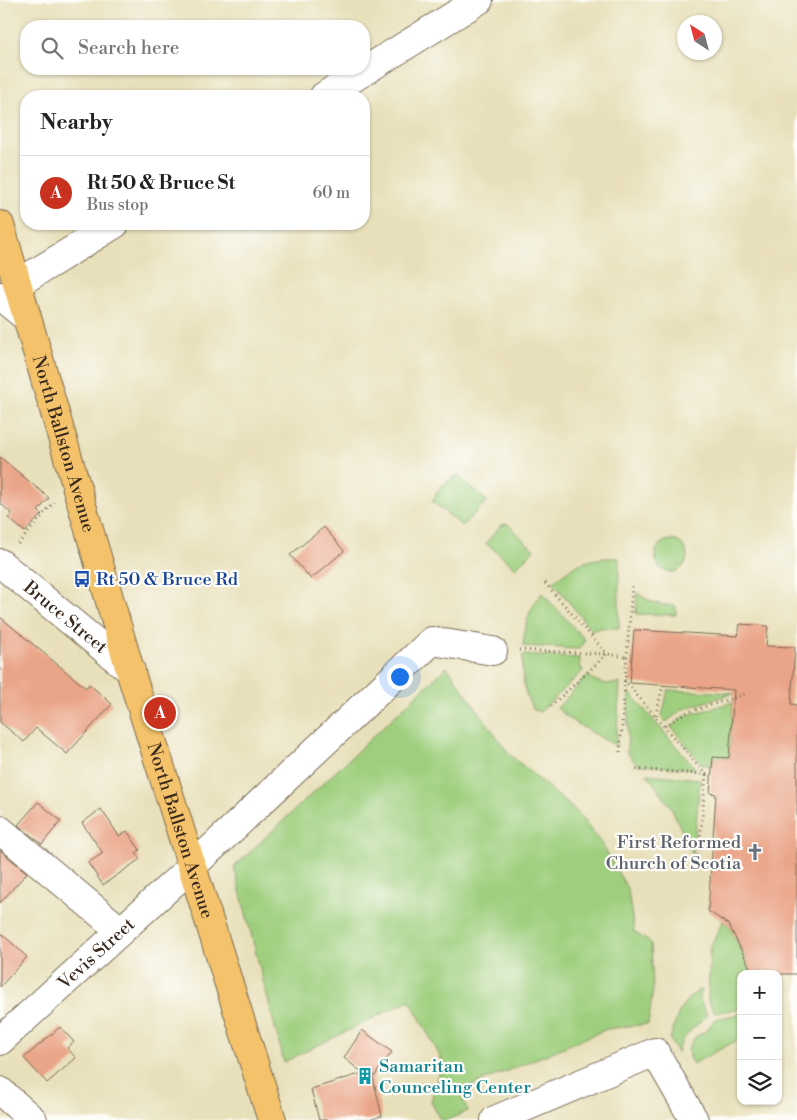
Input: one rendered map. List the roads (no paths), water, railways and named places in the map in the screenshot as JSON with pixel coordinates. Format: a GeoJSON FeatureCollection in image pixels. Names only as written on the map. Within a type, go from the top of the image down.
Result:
{"type":"FeatureCollection","features":[{"type":"Feature","properties":{"kind":"main road","name":"North Ballston Avenue"},"geometry":{"type":"LineString","coordinates":[[0,225],[9,290],[26,317],[131,671],[272,1120]]}},
{"type":"Feature","properties":{"kind":"street"},"geometry":{"type":"LineString","coordinates":[[370,68],[479,0]]}},
{"type":"Feature","properties":{"kind":"street"},"geometry":{"type":"LineString","coordinates":[[334,90],[358,75]]}},
{"type":"Feature","properties":{"kind":"street"},"geometry":{"type":"LineString","coordinates":[[9,290],[106,230]]}},
{"type":"Feature","properties":{"kind":"street","name":"Bruce Street"},"geometry":{"type":"LineString","coordinates":[[7,555],[131,671]]}},
{"type":"Feature","properties":{"kind":"street","name":"Vevis Street"},"geometry":{"type":"LineString","coordinates":[[0,1041],[192,866],[432,641],[506,650]]}},
{"type":"Feature","properties":{"kind":"street"},"geometry":{"type":"LineString","coordinates":[[0,830],[121,931]]}},
{"type":"Feature","properties":{"kind":"street"},"geometry":{"type":"LineString","coordinates":[[495,1120],[654,1052],[694,1120]]}},
{"type":"Feature","properties":{"kind":"street"},"geometry":{"type":"LineString","coordinates":[[0,1091],[33,1120]]}},
{"type":"Feature","properties":{"kind":"place","name":"Rt 50 & Bruce Rd"},"geometry":{"type":"Point","coordinates":[82,579]}},
{"type":"Feature","properties":{"kind":"place","name":"Rt 50 & Bruce St"},"geometry":{"type":"Point","coordinates":[160,713]}},
{"type":"Feature","properties":{"kind":"place","name":"First Reformed Church of Scotia"},"geometry":{"type":"Point","coordinates":[755,852]}},
{"type":"Feature","properties":{"kind":"place","name":"Samaritan Counceling Center"},"geometry":{"type":"Point","coordinates":[365,1076]}}]}
